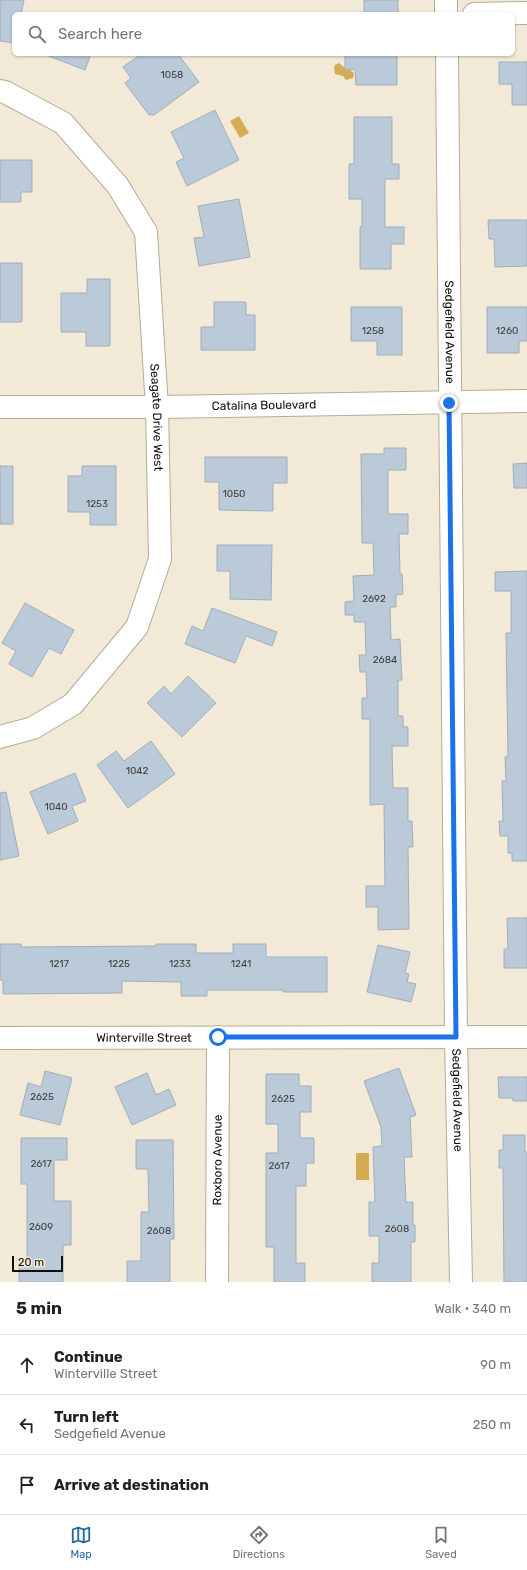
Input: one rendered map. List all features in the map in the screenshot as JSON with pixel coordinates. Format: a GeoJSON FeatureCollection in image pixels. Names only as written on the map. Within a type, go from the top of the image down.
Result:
{"type":"FeatureCollection","features":[{"type":"Feature","properties":{"kind":"street"},"geometry":{"type":"LineString","coordinates":[[446,0],[446,12]]}},
{"type":"Feature","properties":{"kind":"street"},"geometry":{"type":"LineString","coordinates":[[515,13],[527,13]]}},
{"type":"Feature","properties":{"kind":"street","name":"Sedgefield Avenue"},"geometry":{"type":"LineString","coordinates":[[447,56],[456,1037],[461,1282]]}},
{"type":"Feature","properties":{"kind":"street","name":"Seagate Drive West"},"geometry":{"type":"LineString","coordinates":[[0,91],[5,92],[62,123],[118,186],[146,232],[157,407],[160,559],[137,628],[73,704],[34,728],[0,737]]}},
{"type":"Feature","properties":{"kind":"street","name":"Catalina Boulevard"},"geometry":{"type":"LineString","coordinates":[[0,407],[157,407],[527,401]]}},
{"type":"Feature","properties":{"kind":"street","name":"Roxboro Avenue"},"geometry":{"type":"LineString","coordinates":[[217,1282],[218,1037]]}},
{"type":"Feature","properties":{"kind":"street","name":"Winterville Street"},"geometry":{"type":"LineString","coordinates":[[0,1038],[527,1037]]}},
{"type":"Feature","properties":{"kind":"shaded area"},"geometry":{"type":"Polygon","coordinates":[[[339,63],[354,73],[353,78],[346,80],[343,76],[335,74],[335,65],[339,63]]]}},
{"type":"Feature","properties":{"kind":"shaded area"},"geometry":{"type":"Polygon","coordinates":[[[239,116],[249,133],[240,138],[230,121],[239,116]]]}},
{"type":"Feature","properties":{"kind":"shaded area"},"geometry":{"type":"Polygon","coordinates":[[[356,1153],[369,1153],[369,1180],[356,1180],[356,1153]]]}},
{"type":"Feature","properties":{"kind":"building"},"geometry":{"type":"Polygon","coordinates":[[[0,0],[24,0],[21,12],[12,12],[12,43],[0,41],[0,0]]]}},
{"type":"Feature","properties":{"kind":"building"},"geometry":{"type":"Polygon","coordinates":[[[364,0],[398,0],[398,12],[364,12],[364,0]]]}},
{"type":"Feature","properties":{"kind":"building"},"geometry":{"type":"Polygon","coordinates":[[[49,56],[90,56],[85,70],[49,56]]]}},
{"type":"Feature","properties":{"kind":"building"},"geometry":{"type":"Polygon","coordinates":[[[138,56],[180,56],[199,82],[154,115],[149,115],[125,83],[131,78],[123,67],[138,56]]]}},
{"type":"Feature","properties":{"kind":"building"},"geometry":{"type":"Polygon","coordinates":[[[345,56],[397,56],[397,85],[356,85],[355,69],[345,70],[345,56]]]}},
{"type":"Feature","properties":{"kind":"building"},"geometry":{"type":"Polygon","coordinates":[[[499,62],[527,62],[527,105],[512,105],[512,84],[499,84],[499,62]]]}},
{"type":"Feature","properties":{"kind":"building"},"geometry":{"type":"Polygon","coordinates":[[[215,110],[239,160],[187,186],[176,162],[184,158],[171,132],[215,110]]]}},
{"type":"Feature","properties":{"kind":"building"},"geometry":{"type":"Polygon","coordinates":[[[354,117],[392,117],[392,164],[399,164],[399,179],[385,179],[385,227],[404,227],[404,244],[391,244],[391,269],[360,269],[362,199],[349,199],[349,164],[354,164],[354,117]]]}},
{"type":"Feature","properties":{"kind":"building"},"geometry":{"type":"Polygon","coordinates":[[[0,160],[32,160],[32,192],[21,192],[21,202],[0,202],[0,160]]]}},
{"type":"Feature","properties":{"kind":"building"},"geometry":{"type":"Polygon","coordinates":[[[239,199],[250,257],[199,266],[194,238],[204,237],[198,206],[239,199]]]}},
{"type":"Feature","properties":{"kind":"building"},"geometry":{"type":"Polygon","coordinates":[[[488,220],[527,220],[527,266],[495,267],[494,239],[489,239],[488,220]]]}},
{"type":"Feature","properties":{"kind":"building"},"geometry":{"type":"Polygon","coordinates":[[[0,263],[22,263],[22,322],[0,322],[0,263]]]}},
{"type":"Feature","properties":{"kind":"building"},"geometry":{"type":"Polygon","coordinates":[[[87,279],[110,279],[110,346],[86,346],[86,332],[61,332],[61,293],[87,293],[87,279]]]}},
{"type":"Feature","properties":{"kind":"building"},"geometry":{"type":"Polygon","coordinates":[[[214,302],[246,302],[246,315],[255,315],[255,350],[201,350],[201,327],[214,327],[214,302]]]}},
{"type":"Feature","properties":{"kind":"building"},"geometry":{"type":"Polygon","coordinates":[[[351,307],[402,307],[402,355],[377,355],[377,341],[351,341],[351,307]]]}},
{"type":"Feature","properties":{"kind":"building"},"geometry":{"type":"Polygon","coordinates":[[[487,307],[527,307],[527,341],[519,341],[519,353],[487,353],[487,307]]]}},
{"type":"Feature","properties":{"kind":"building"},"geometry":{"type":"Polygon","coordinates":[[[384,448],[406,448],[406,470],[388,470],[388,514],[408,514],[408,534],[399,534],[400,574],[402,574],[403,594],[396,595],[396,607],[390,607],[391,640],[400,639],[402,680],[398,680],[398,716],[403,716],[403,727],[408,727],[408,746],[392,746],[393,788],[408,788],[408,821],[412,821],[413,847],[408,847],[409,929],[378,930],[378,907],[366,907],[366,886],[385,886],[384,804],[370,805],[370,719],[362,719],[362,698],[367,698],[366,672],[360,672],[359,655],[366,655],[365,622],[354,622],[354,615],[345,615],[345,602],[354,601],[353,576],[374,575],[373,543],[362,543],[361,454],[384,454],[384,448]]]}},
{"type":"Feature","properties":{"kind":"building"},"geometry":{"type":"Polygon","coordinates":[[[205,457],[287,457],[287,483],[273,483],[273,511],[219,510],[219,482],[205,482],[205,457]]]}},
{"type":"Feature","properties":{"kind":"building"},"geometry":{"type":"Polygon","coordinates":[[[527,463],[527,488],[514,488],[513,464],[527,463]]]}},
{"type":"Feature","properties":{"kind":"building"},"geometry":{"type":"Polygon","coordinates":[[[0,466],[13,466],[13,524],[0,524],[0,466]]]}},
{"type":"Feature","properties":{"kind":"building"},"geometry":{"type":"Polygon","coordinates":[[[82,466],[116,466],[116,525],[90,525],[90,512],[68,512],[68,476],[82,476],[82,466]]]}},
{"type":"Feature","properties":{"kind":"building"},"geometry":{"type":"Polygon","coordinates":[[[217,545],[272,545],[271,600],[230,599],[230,571],[217,571],[217,545]]]}},
{"type":"Feature","properties":{"kind":"building"},"geometry":{"type":"Polygon","coordinates":[[[527,571],[527,861],[512,861],[512,853],[508,853],[508,836],[500,836],[499,821],[503,821],[502,781],[506,781],[505,757],[508,756],[506,633],[511,633],[511,591],[495,591],[495,572],[527,571]]]}},
{"type":"Feature","properties":{"kind":"building"},"geometry":{"type":"Polygon","coordinates":[[[25,603],[74,630],[61,654],[49,648],[32,677],[9,664],[16,651],[2,643],[25,603]]]}},
{"type":"Feature","properties":{"kind":"building"},"geometry":{"type":"Polygon","coordinates":[[[212,608],[277,632],[272,646],[246,636],[235,663],[185,644],[192,626],[203,631],[212,608]]]}},
{"type":"Feature","properties":{"kind":"building"},"geometry":{"type":"Polygon","coordinates":[[[188,676],[216,703],[182,737],[147,703],[164,686],[171,694],[188,676]]]}},
{"type":"Feature","properties":{"kind":"building"},"geometry":{"type":"Polygon","coordinates":[[[151,741],[175,774],[128,808],[97,765],[116,751],[124,761],[151,741]]]}},
{"type":"Feature","properties":{"kind":"building"},"geometry":{"type":"Polygon","coordinates":[[[75,773],[86,801],[72,806],[78,821],[48,834],[30,792],[75,773]]]}},
{"type":"Feature","properties":{"kind":"building"},"geometry":{"type":"Polygon","coordinates":[[[6,792],[19,856],[0,860],[0,793],[6,792]]]}},
{"type":"Feature","properties":{"kind":"building"},"geometry":{"type":"Polygon","coordinates":[[[507,918],[527,918],[527,968],[504,968],[504,949],[508,949],[507,918]]]}},
{"type":"Feature","properties":{"kind":"building"},"geometry":{"type":"Polygon","coordinates":[[[0,944],[21,944],[21,947],[156,946],[156,944],[196,944],[196,953],[233,953],[233,944],[266,944],[266,957],[327,957],[327,992],[283,992],[283,990],[207,990],[207,996],[181,996],[181,982],[122,981],[122,993],[3,994],[3,980],[0,980],[0,944]]]}},
{"type":"Feature","properties":{"kind":"building"},"geometry":{"type":"Polygon","coordinates":[[[378,945],[410,952],[405,973],[409,974],[407,982],[416,984],[411,1002],[367,992],[378,945]]]}},
{"type":"Feature","properties":{"kind":"building"},"geometry":{"type":"Polygon","coordinates":[[[399,1068],[416,1115],[410,1117],[412,1157],[404,1157],[406,1202],[413,1202],[413,1225],[415,1225],[415,1242],[411,1242],[411,1282],[372,1282],[372,1263],[379,1263],[379,1236],[369,1236],[369,1202],[375,1202],[373,1147],[382,1146],[381,1127],[364,1081],[399,1068]]]}},
{"type":"Feature","properties":{"kind":"building"},"geometry":{"type":"Polygon","coordinates":[[[45,1071],[72,1078],[60,1125],[20,1115],[28,1083],[41,1087],[45,1071]]]}},
{"type":"Feature","properties":{"kind":"building"},"geometry":{"type":"Polygon","coordinates":[[[147,1073],[156,1095],[169,1089],[176,1105],[132,1125],[115,1087],[147,1073]]]}},
{"type":"Feature","properties":{"kind":"building"},"geometry":{"type":"Polygon","coordinates":[[[266,1074],[299,1074],[299,1086],[311,1086],[311,1112],[300,1112],[300,1138],[314,1138],[314,1163],[306,1163],[306,1186],[296,1186],[296,1263],[305,1263],[305,1282],[274,1282],[274,1247],[266,1247],[266,1153],[278,1153],[278,1124],[266,1124],[266,1074]]]}},
{"type":"Feature","properties":{"kind":"building"},"geometry":{"type":"Polygon","coordinates":[[[498,1077],[527,1077],[527,1101],[513,1101],[513,1098],[499,1098],[498,1077]]]}},
{"type":"Feature","properties":{"kind":"building"},"geometry":{"type":"Polygon","coordinates":[[[503,1135],[525,1135],[525,1152],[527,1152],[527,1282],[504,1282],[503,1168],[499,1168],[499,1150],[503,1150],[503,1135]]]}},
{"type":"Feature","properties":{"kind":"building"},"geometry":{"type":"Polygon","coordinates":[[[21,1138],[67,1138],[67,1160],[54,1160],[54,1201],[71,1201],[71,1245],[63,1245],[63,1282],[19,1282],[19,1260],[27,1260],[27,1184],[21,1184],[21,1138]]]}},
{"type":"Feature","properties":{"kind":"building"},"geometry":{"type":"Polygon","coordinates":[[[136,1140],[173,1140],[174,1239],[170,1239],[170,1282],[127,1282],[127,1261],[141,1261],[141,1212],[149,1212],[148,1169],[136,1169],[136,1140]]]}},
{"type":"Feature","properties":{"kind":"route"},"geometry":{"type":"LineString","coordinates":[[218,1037],[456,1037],[449,403]]}}]}
